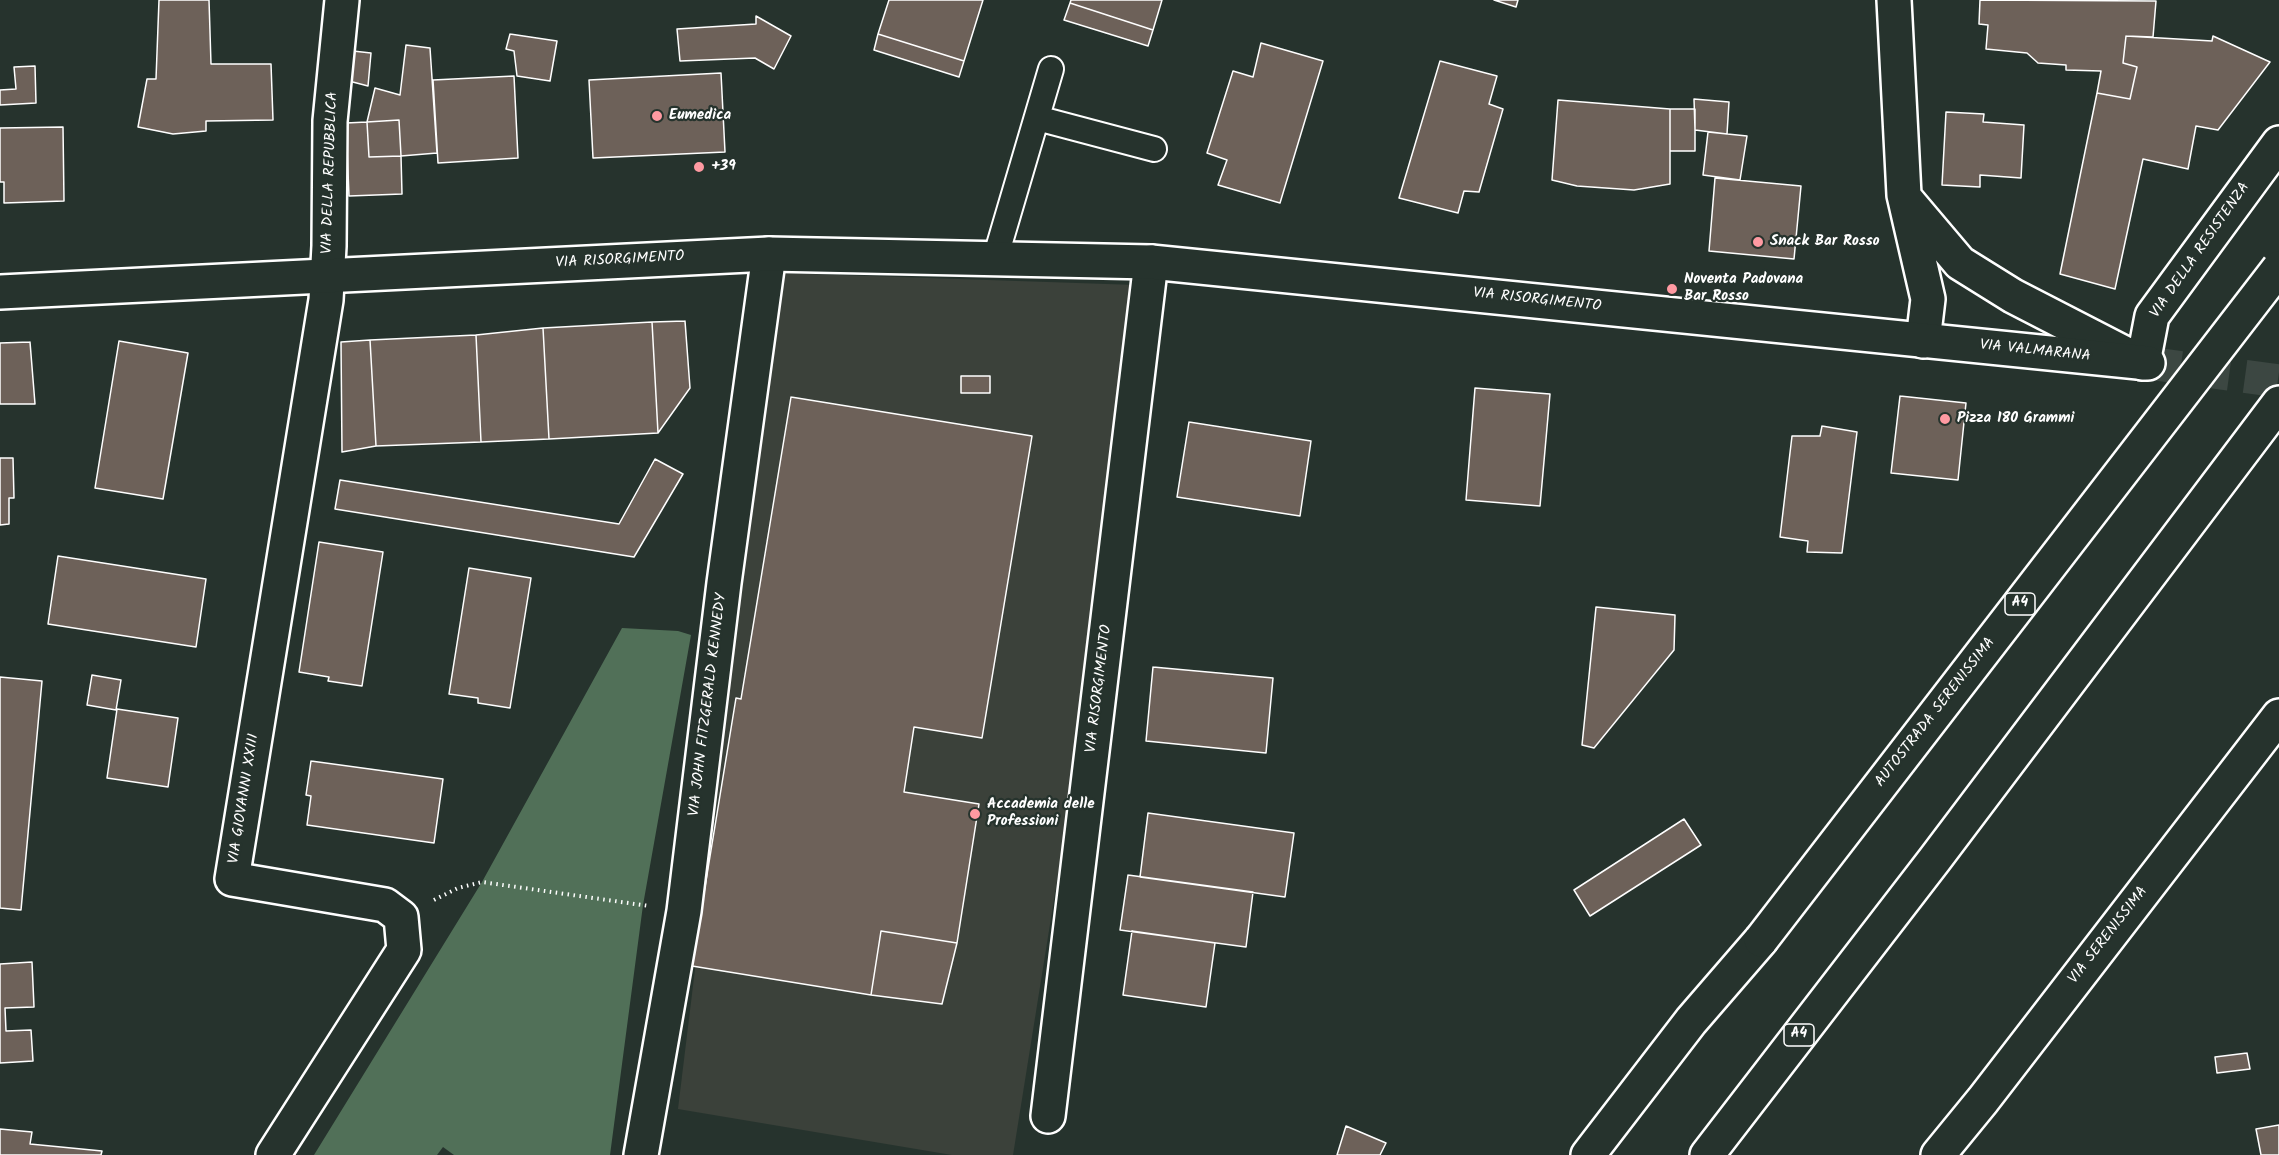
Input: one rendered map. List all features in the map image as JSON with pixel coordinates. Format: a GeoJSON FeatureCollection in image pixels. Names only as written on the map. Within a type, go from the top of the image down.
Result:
{"type":"FeatureCollection","features":[{"type":"Feature","properties":{"kind":"main road","name":"VIA DELLA REPUBBLICA"},"geometry":{"type":"LineString","coordinates":[[328,274],[330,121],[342,0]]}},
{"type":"Feature","properties":{"kind":"main road"},"geometry":{"type":"LineString","coordinates":[[1894,0],[1905,198],[1928,299],[1923,341]]}},
{"type":"Feature","properties":{"kind":"main road","name":"VIA DELLA RESISTENZA"},"geometry":{"type":"LineString","coordinates":[[2145,363],[2152,316],[2279,142]]}},
{"type":"Feature","properties":{"kind":"main road"},"geometry":{"type":"LineString","coordinates":[[1905,198],[1960,263],[2013,296],[2145,363]]}},
{"type":"Feature","properties":{"kind":"main road","name":"VIA RISORGIMENTO"},"geometry":{"type":"LineString","coordinates":[[0,292],[769,254],[1151,262],[1923,341]]}},
{"type":"Feature","properties":{"kind":"main road","name":"VIA JOHN FITZGERALD KENNEDY"},"geometry":{"type":"LineString","coordinates":[[641,1155],[684,911],[724,583],[769,254]]}},
{"type":"Feature","properties":{"kind":"main road","name":"VIA RISORGIMENTO"},"geometry":{"type":"LineString","coordinates":[[1048,1116],[1151,262]]}},
{"type":"Feature","properties":{"kind":"main road","name":"AUTOSTRADA SERENISSIMA"},"geometry":{"type":"LineString","coordinates":[[1588,1155],[1691,1021],[1761,940],[2279,268]]}},
{"type":"Feature","properties":{"kind":"main road","name":"VIA GIOVANNI XXIII"},"geometry":{"type":"LineString","coordinates":[[328,274],[232,879],[385,904],[401,917]]}},
{"type":"Feature","properties":{"kind":"main road","name":"VIA VALMARANA"},"geometry":{"type":"LineString","coordinates":[[1923,341],[2145,363]]}},
{"type":"Feature","properties":{"kind":"main road","name":"A4"},"geometry":{"type":"LineString","coordinates":[[1707,1155],[1935,859],[2279,403]]}},
{"type":"Feature","properties":{"kind":"main road","name":"VIA SERENISSIMA"},"geometry":{"type":"LineString","coordinates":[[1938,1155],[2279,716]]}},
{"type":"Feature","properties":{"kind":"main road"},"geometry":{"type":"LineString","coordinates":[[1735,1155],[1891,914]]}},
{"type":"Feature","properties":{"kind":"main road"},"geometry":{"type":"LineString","coordinates":[[273,1155],[404,950],[401,917]]}},
{"type":"Feature","properties":{"kind":"main road"},"geometry":{"type":"LineString","coordinates":[[1564,1155],[1691,1021]]}},
{"type":"Feature","properties":{"kind":"lane"},"geometry":{"type":"LineString","coordinates":[[995,259],[1052,69]]}},
{"type":"Feature","properties":{"kind":"lane"},"geometry":{"type":"LineString","coordinates":[[1037,118],[1154,148]]}},
{"type":"Feature","properties":{"kind":"path"},"geometry":{"type":"LineString","coordinates":[[401,917],[458,888],[482,882],[684,911]]}},
{"type":"Feature","properties":{"kind":"shaded area"},"geometry":{"type":"Polygon","coordinates":[[[780,273],[1136,285],[1076,762],[1013,1155],[952,1155],[678,1109],[780,273]]]}},
{"type":"Feature","properties":{"kind":"green space"},"geometry":{"type":"Polygon","coordinates":[[[622,628],[678,631],[691,635],[643,905],[610,1155],[454,1155],[443,1147],[437,1155],[314,1155],[482,882],[622,628]]]}},
{"type":"Feature","properties":{"kind":"building"},"geometry":{"type":"Polygon","coordinates":[[[159,0],[209,0],[211,64],[271,64],[273,120],[206,121],[206,131],[173,134],[138,127],[147,79],[156,79],[159,0]]]}},
{"type":"Feature","properties":{"kind":"building"},"geometry":{"type":"Polygon","coordinates":[[[889,0],[983,0],[964,61],[878,34],[889,0]]]}},
{"type":"Feature","properties":{"kind":"building"},"geometry":{"type":"Polygon","coordinates":[[[1071,0],[1162,0],[1153,30],[1070,3],[1071,0]]]}},
{"type":"Feature","properties":{"kind":"building"},"geometry":{"type":"Polygon","coordinates":[[[1494,0],[1518,0],[1516,7],[1494,0]]]}},
{"type":"Feature","properties":{"kind":"building"},"geometry":{"type":"Polygon","coordinates":[[[1980,0],[2156,1],[2153,37],[2126,36],[2123,63],[2137,67],[2130,99],[2097,93],[2101,71],[2066,70],[2066,65],[2038,63],[2027,53],[1986,49],[1988,25],[1979,24],[1980,0]]]}},
{"type":"Feature","properties":{"kind":"building"},"geometry":{"type":"Polygon","coordinates":[[[1070,3],[1153,30],[1148,46],[1064,20],[1070,3]]]}},
{"type":"Feature","properties":{"kind":"building"},"geometry":{"type":"Polygon","coordinates":[[[756,16],[791,36],[774,69],[755,58],[680,61],[677,29],[756,24],[756,16]]]}},
{"type":"Feature","properties":{"kind":"building"},"geometry":{"type":"Polygon","coordinates":[[[510,34],[557,41],[550,81],[517,76],[514,51],[506,49],[510,34]]]}},
{"type":"Feature","properties":{"kind":"building"},"geometry":{"type":"Polygon","coordinates":[[[878,34],[964,61],[959,77],[874,50],[878,34]]]}},
{"type":"Feature","properties":{"kind":"building"},"geometry":{"type":"Polygon","coordinates":[[[2126,36],[2212,41],[2213,36],[2270,62],[2218,130],[2196,126],[2188,169],[2143,159],[2115,289],[2060,274],[2097,93],[2130,99],[2137,67],[2123,63],[2126,36]]]}},
{"type":"Feature","properties":{"kind":"building"},"geometry":{"type":"Polygon","coordinates":[[[1261,43],[1323,61],[1280,203],[1218,185],[1227,160],[1207,153],[1233,71],[1253,77],[1261,43]]]}},
{"type":"Feature","properties":{"kind":"building"},"geometry":{"type":"Polygon","coordinates":[[[406,45],[430,48],[437,153],[401,156],[399,120],[367,122],[375,88],[400,95],[406,45]]]}},
{"type":"Feature","properties":{"kind":"building"},"geometry":{"type":"Polygon","coordinates":[[[353,51],[371,53],[368,86],[349,81],[353,51]]]}},
{"type":"Feature","properties":{"kind":"building"},"geometry":{"type":"Polygon","coordinates":[[[1440,61],[1497,76],[1489,104],[1503,109],[1479,192],[1464,191],[1458,213],[1399,198],[1440,61]]]}},
{"type":"Feature","properties":{"kind":"building"},"geometry":{"type":"Polygon","coordinates":[[[35,66],[36,103],[0,105],[0,90],[16,89],[14,67],[35,66]]]}},
{"type":"Feature","properties":{"kind":"building","name":"Eumedica"},"geometry":{"type":"Polygon","coordinates":[[[721,73],[725,152],[593,158],[589,80],[721,73]]]}},
{"type":"Feature","properties":{"kind":"building"},"geometry":{"type":"Polygon","coordinates":[[[514,76],[518,158],[438,163],[433,80],[514,76]]]}},
{"type":"Feature","properties":{"kind":"building"},"geometry":{"type":"Polygon","coordinates":[[[1694,99],[1729,102],[1727,134],[1695,130],[1694,99]]]}},
{"type":"Feature","properties":{"kind":"building"},"geometry":{"type":"Polygon","coordinates":[[[1558,100],[1670,109],[1670,184],[1634,190],[1577,186],[1552,180],[1558,100]]]}},
{"type":"Feature","properties":{"kind":"building"},"geometry":{"type":"Polygon","coordinates":[[[1670,109],[1695,109],[1695,151],[1670,151],[1670,109]]]}},
{"type":"Feature","properties":{"kind":"building"},"geometry":{"type":"Polygon","coordinates":[[[1946,112],[1984,114],[1983,122],[2024,125],[2021,178],[1980,175],[1980,187],[1942,185],[1946,112]]]}},
{"type":"Feature","properties":{"kind":"building"},"geometry":{"type":"Polygon","coordinates":[[[399,120],[401,156],[369,157],[367,122],[399,120]]]}},
{"type":"Feature","properties":{"kind":"building"},"geometry":{"type":"Polygon","coordinates":[[[367,122],[369,157],[401,156],[402,194],[349,196],[346,123],[367,122]]]}},
{"type":"Feature","properties":{"kind":"building"},"geometry":{"type":"Polygon","coordinates":[[[63,127],[64,201],[4,203],[4,182],[0,182],[0,128],[63,127]]]}},
{"type":"Feature","properties":{"kind":"building"},"geometry":{"type":"Polygon","coordinates":[[[1708,132],[1747,136],[1740,180],[1703,175],[1708,132]]]}},
{"type":"Feature","properties":{"kind":"building"},"geometry":{"type":"Polygon","coordinates":[[[1715,178],[1801,186],[1794,259],[1709,251],[1715,178]]]}},
{"type":"Feature","properties":{"kind":"building"},"geometry":{"type":"Polygon","coordinates":[[[685,321],[690,388],[658,433],[652,322],[685,321]]]}},
{"type":"Feature","properties":{"kind":"building"},"geometry":{"type":"Polygon","coordinates":[[[652,322],[658,433],[549,439],[543,328],[652,322]]]}},
{"type":"Feature","properties":{"kind":"building"},"geometry":{"type":"Polygon","coordinates":[[[543,328],[549,439],[481,442],[476,335],[543,328]]]}},
{"type":"Feature","properties":{"kind":"building"},"geometry":{"type":"Polygon","coordinates":[[[476,335],[481,442],[376,446],[370,340],[476,335]]]}},
{"type":"Feature","properties":{"kind":"building"},"geometry":{"type":"Polygon","coordinates":[[[370,340],[376,446],[342,452],[341,342],[370,340]]]}},
{"type":"Feature","properties":{"kind":"building"},"geometry":{"type":"Polygon","coordinates":[[[119,341],[188,353],[163,499],[95,488],[119,341]]]}},
{"type":"Feature","properties":{"kind":"building"},"geometry":{"type":"Polygon","coordinates":[[[30,342],[35,404],[0,404],[0,343],[30,342]]]}},
{"type":"Feature","properties":{"kind":"building"},"geometry":{"type":"Polygon","coordinates":[[[961,376],[990,376],[990,393],[961,393],[961,376]]]}},
{"type":"Feature","properties":{"kind":"building"},"geometry":{"type":"Polygon","coordinates":[[[1475,388],[1550,394],[1540,506],[1466,500],[1475,388]]]}},
{"type":"Feature","properties":{"kind":"building"},"geometry":{"type":"Polygon","coordinates":[[[1900,396],[1966,403],[1958,480],[1891,473],[1900,396]]]}},
{"type":"Feature","properties":{"kind":"building"},"geometry":{"type":"Polygon","coordinates":[[[791,397],[1032,436],[982,738],[914,727],[904,792],[979,804],[957,943],[881,931],[871,995],[692,966],[736,698],[741,699],[791,397]]]}},
{"type":"Feature","properties":{"kind":"building"},"geometry":{"type":"Polygon","coordinates":[[[1189,422],[1311,441],[1300,516],[1177,497],[1189,422]]]}},
{"type":"Feature","properties":{"kind":"building"},"geometry":{"type":"Polygon","coordinates":[[[1822,426],[1857,432],[1842,553],[1807,552],[1808,541],[1780,537],[1792,436],[1820,436],[1822,426]]]}},
{"type":"Feature","properties":{"kind":"building"},"geometry":{"type":"Polygon","coordinates":[[[0,458],[13,458],[14,498],[9,498],[9,524],[0,525],[0,458]]]}},
{"type":"Feature","properties":{"kind":"building"},"geometry":{"type":"Polygon","coordinates":[[[655,459],[683,474],[634,557],[335,509],[340,480],[619,524],[655,459]]]}},
{"type":"Feature","properties":{"kind":"building"},"geometry":{"type":"Polygon","coordinates":[[[319,542],[383,552],[362,686],[328,681],[329,677],[299,672],[319,542]]]}},
{"type":"Feature","properties":{"kind":"building"},"geometry":{"type":"Polygon","coordinates":[[[58,556],[206,579],[196,647],[48,624],[58,556]]]}},
{"type":"Feature","properties":{"kind":"building"},"geometry":{"type":"Polygon","coordinates":[[[469,568],[531,578],[510,708],[478,703],[478,698],[449,694],[469,568]]]}},
{"type":"Feature","properties":{"kind":"building"},"geometry":{"type":"Polygon","coordinates":[[[1596,607],[1675,615],[1674,650],[1594,748],[1582,745],[1596,607]]]}},
{"type":"Feature","properties":{"kind":"building"},"geometry":{"type":"Polygon","coordinates":[[[1153,667],[1273,678],[1266,753],[1146,741],[1153,667]]]}},
{"type":"Feature","properties":{"kind":"building"},"geometry":{"type":"Polygon","coordinates":[[[92,675],[121,680],[116,710],[87,705],[92,675]]]}},
{"type":"Feature","properties":{"kind":"building"},"geometry":{"type":"Polygon","coordinates":[[[0,677],[42,681],[21,910],[0,908],[0,677]]]}},
{"type":"Feature","properties":{"kind":"building"},"geometry":{"type":"Polygon","coordinates":[[[117,709],[178,718],[168,787],[107,778],[117,709]]]}},
{"type":"Feature","properties":{"kind":"building"},"geometry":{"type":"Polygon","coordinates":[[[311,761],[443,779],[434,843],[307,825],[311,796],[306,795],[311,761]]]}},
{"type":"Feature","properties":{"kind":"building"},"geometry":{"type":"Polygon","coordinates":[[[1148,813],[1294,833],[1285,897],[1140,877],[1148,813]]]}},
{"type":"Feature","properties":{"kind":"building"},"geometry":{"type":"Polygon","coordinates":[[[1684,819],[1701,845],[1590,916],[1574,890],[1684,819]]]}},
{"type":"Feature","properties":{"kind":"building"},"geometry":{"type":"Polygon","coordinates":[[[1128,875],[1253,892],[1246,947],[1120,930],[1128,875]]]}},
{"type":"Feature","properties":{"kind":"building"},"geometry":{"type":"Polygon","coordinates":[[[881,931],[957,943],[942,1004],[871,995],[881,931]]]}},
{"type":"Feature","properties":{"kind":"building"},"geometry":{"type":"Polygon","coordinates":[[[1132,931],[1215,943],[1206,1007],[1123,995],[1132,931]]]}},
{"type":"Feature","properties":{"kind":"building"},"geometry":{"type":"Polygon","coordinates":[[[32,962],[34,1007],[5,1008],[6,1031],[31,1030],[33,1061],[0,1063],[0,964],[32,962]]]}},
{"type":"Feature","properties":{"kind":"building"},"geometry":{"type":"Polygon","coordinates":[[[2247,1053],[2250,1069],[2217,1073],[2215,1057],[2247,1053]]]}},
{"type":"Feature","properties":{"kind":"building"},"geometry":{"type":"Polygon","coordinates":[[[2279,1125],[2279,1155],[2261,1155],[2256,1129],[2279,1125]]]}},
{"type":"Feature","properties":{"kind":"building"},"geometry":{"type":"Polygon","coordinates":[[[1346,1126],[1386,1143],[1380,1155],[1337,1155],[1346,1126]]]}},
{"type":"Feature","properties":{"kind":"building"},"geometry":{"type":"Polygon","coordinates":[[[0,1129],[32,1132],[30,1144],[102,1151],[101,1155],[0,1155],[0,1129]]]}},
{"type":"Feature","properties":{"kind":"tunnel"},"geometry":{"type":"LineString","coordinates":[[2148,363],[2279,381]]}},
{"type":"Feature","properties":{"kind":"place","name":"Eumedica"},"geometry":{"type":"Point","coordinates":[657,116]}},
{"type":"Feature","properties":{"kind":"place","name":"+39"},"geometry":{"type":"Point","coordinates":[699,167]}},
{"type":"Feature","properties":{"kind":"place","name":"Snack Bar Rosso"},"geometry":{"type":"Point","coordinates":[1758,242]}},
{"type":"Feature","properties":{"kind":"place","name":"Noventa Padovana Bar Rosso"},"geometry":{"type":"Point","coordinates":[1672,289]}},
{"type":"Feature","properties":{"kind":"place","name":"Pizza 180 Grammi"},"geometry":{"type":"Point","coordinates":[1945,419]}},
{"type":"Feature","properties":{"kind":"place","name":"Accademia delle Professioni"},"geometry":{"type":"Point","coordinates":[975,814]}}]}
